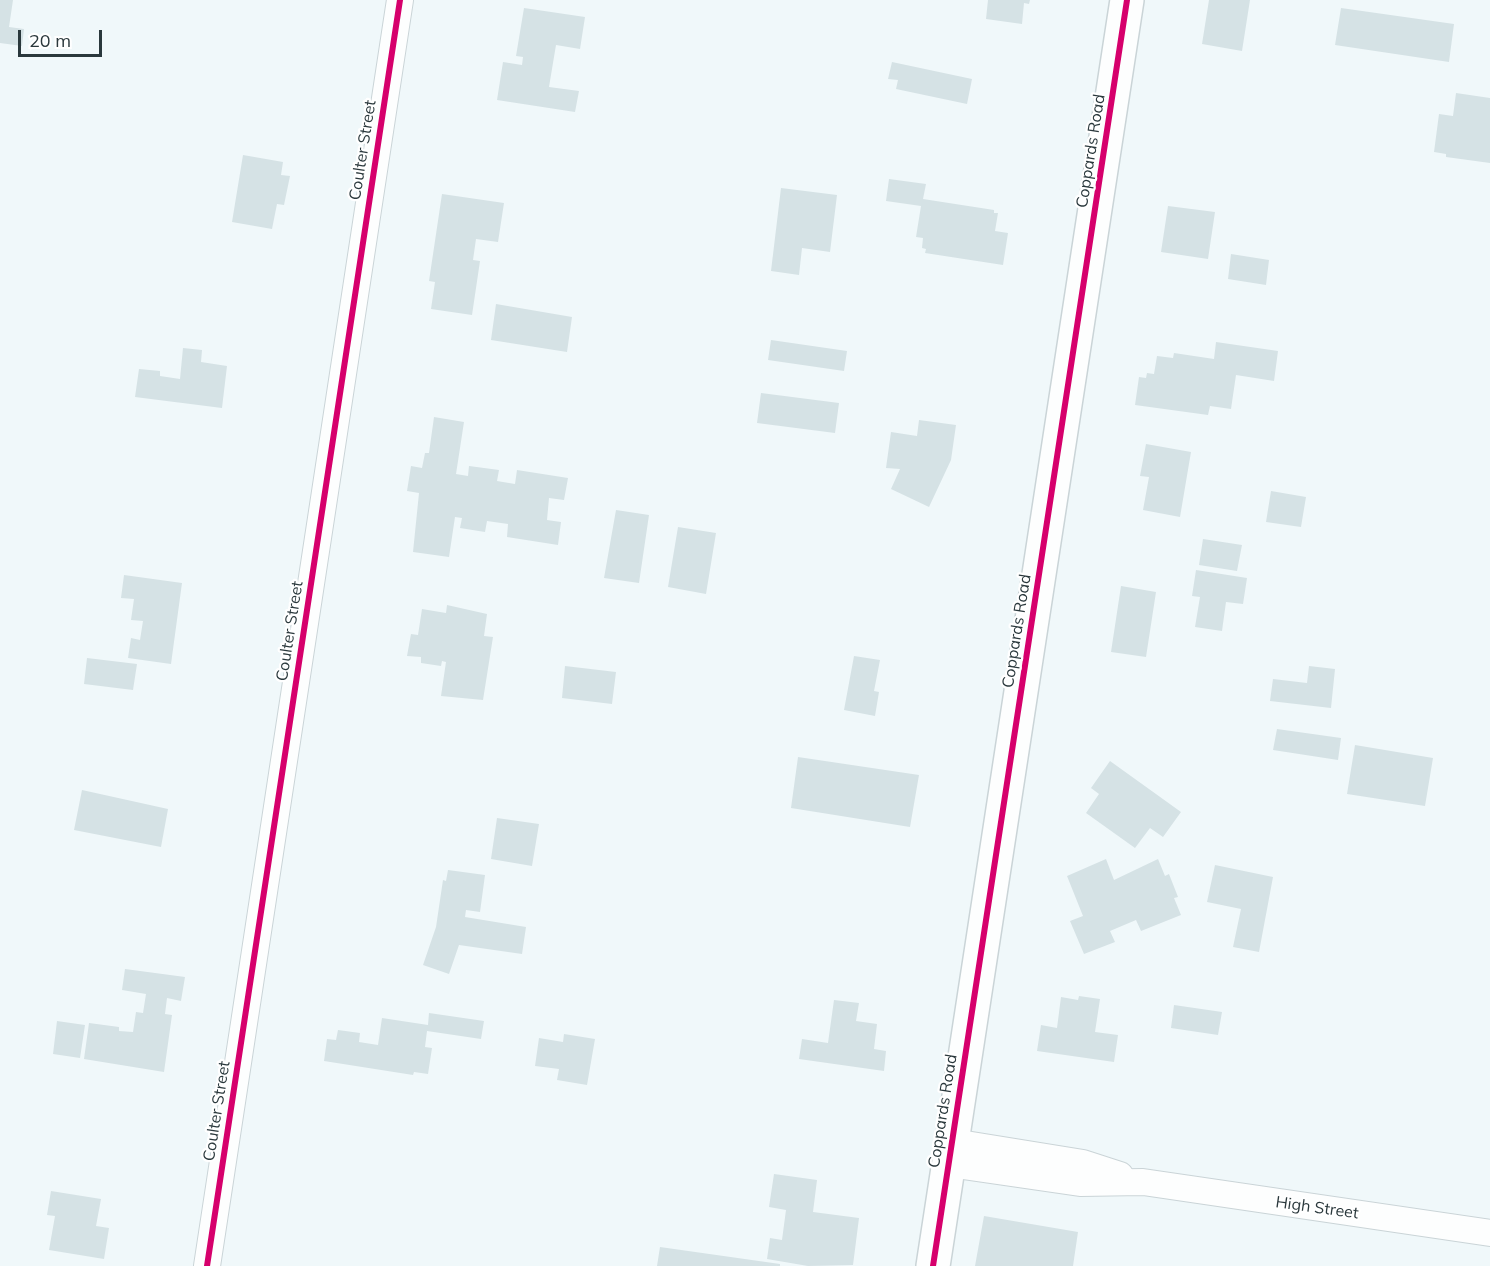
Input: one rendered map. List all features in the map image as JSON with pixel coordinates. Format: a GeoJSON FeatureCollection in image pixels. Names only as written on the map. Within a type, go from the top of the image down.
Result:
{"type":"FeatureCollection","features":[{"type":"Feature","properties":{"kind":"street","name":"Coulter Street"},"geometry":{"type":"LineString","coordinates":[[207,1266],[400,0]]}},
{"type":"Feature","properties":{"kind":"street","name":"Coppards Road"},"geometry":{"type":"LineString","coordinates":[[933,1266],[1127,0]]}},
{"type":"Feature","properties":{"kind":"street","name":"High Street"},"geometry":{"type":"LineString","coordinates":[[951,1153],[1083,1163],[1143,1182],[1490,1233]]}},
{"type":"Feature","properties":{"kind":"building"},"geometry":{"type":"Polygon","coordinates":[[[0,0],[13,0],[9,27],[24,29],[22,46],[0,43],[0,0]]]}},
{"type":"Feature","properties":{"kind":"building"},"geometry":{"type":"Polygon","coordinates":[[[988,0],[1030,0],[1029,4],[1024,3],[1022,24],[986,19],[988,0]]]}},
{"type":"Feature","properties":{"kind":"building"},"geometry":{"type":"Polygon","coordinates":[[[1209,0],[1250,0],[1242,51],[1202,44],[1209,0]]]}},
{"type":"Feature","properties":{"kind":"building"},"geometry":{"type":"Polygon","coordinates":[[[524,8],[585,17],[580,49],[556,45],[549,87],[579,91],[575,112],[497,100],[503,62],[522,65],[523,57],[516,56],[524,8]]]}},
{"type":"Feature","properties":{"kind":"building"},"geometry":{"type":"Polygon","coordinates":[[[1341,8],[1454,24],[1449,62],[1335,45],[1341,8]]]}},
{"type":"Feature","properties":{"kind":"building"},"geometry":{"type":"Polygon","coordinates":[[[892,62],[972,79],[967,104],[896,89],[898,80],[888,79],[892,62]]]}},
{"type":"Feature","properties":{"kind":"building"},"geometry":{"type":"Polygon","coordinates":[[[1456,93],[1490,98],[1490,163],[1446,157],[1446,154],[1434,152],[1439,114],[1453,116],[1456,93]]]}},
{"type":"Feature","properties":{"kind":"building"},"geometry":{"type":"Polygon","coordinates":[[[243,155],[283,162],[281,175],[290,176],[284,205],[277,204],[272,229],[232,222],[243,155]]]}},
{"type":"Feature","properties":{"kind":"building"},"geometry":{"type":"Polygon","coordinates":[[[889,179],[926,184],[923,199],[994,210],[994,213],[998,213],[995,231],[1008,233],[1003,265],[925,253],[926,249],[922,248],[923,238],[916,237],[921,206],[886,201],[889,179]]]}},
{"type":"Feature","properties":{"kind":"building"},"geometry":{"type":"Polygon","coordinates":[[[781,188],[837,195],[830,252],[802,248],[799,275],[771,271],[781,188]]]}},
{"type":"Feature","properties":{"kind":"building"},"geometry":{"type":"Polygon","coordinates":[[[442,194],[504,203],[498,242],[476,239],[473,260],[480,261],[472,315],[431,309],[435,282],[429,281],[442,194]]]}},
{"type":"Feature","properties":{"kind":"building"},"geometry":{"type":"Polygon","coordinates":[[[1168,206],[1215,212],[1208,259],[1161,252],[1168,206]]]}},
{"type":"Feature","properties":{"kind":"building"},"geometry":{"type":"Polygon","coordinates":[[[1231,254],[1269,260],[1266,285],[1228,279],[1231,254]]]}},
{"type":"Feature","properties":{"kind":"building"},"geometry":{"type":"Polygon","coordinates":[[[496,304],[572,317],[567,352],[491,340],[496,304]]]}},
{"type":"Feature","properties":{"kind":"building"},"geometry":{"type":"Polygon","coordinates":[[[771,340],[847,351],[844,371],[768,360],[771,340]]]}},
{"type":"Feature","properties":{"kind":"building"},"geometry":{"type":"Polygon","coordinates":[[[1216,342],[1278,351],[1274,381],[1236,375],[1231,409],[1210,406],[1208,415],[1135,405],[1139,377],[1146,378],[1147,373],[1154,374],[1157,356],[1173,358],[1174,353],[1214,359],[1216,342]]]}},
{"type":"Feature","properties":{"kind":"building"},"geometry":{"type":"Polygon","coordinates":[[[183,348],[202,350],[201,362],[227,366],[222,408],[135,397],[139,369],[160,371],[160,376],[180,379],[183,348]]]}},
{"type":"Feature","properties":{"kind":"building"},"geometry":{"type":"Polygon","coordinates":[[[761,393],[839,403],[835,433],[757,423],[761,393]]]}},
{"type":"Feature","properties":{"kind":"building"},"geometry":{"type":"Polygon","coordinates":[[[434,417],[464,422],[456,474],[468,476],[469,466],[499,470],[497,481],[515,484],[517,470],[568,478],[564,500],[549,498],[547,520],[561,522],[558,545],[507,537],[508,524],[487,521],[485,532],[460,528],[462,518],[455,517],[449,557],[413,552],[419,493],[407,491],[411,466],[422,468],[425,453],[429,453],[434,417]]]}},
{"type":"Feature","properties":{"kind":"building"},"geometry":{"type":"Polygon","coordinates":[[[919,420],[956,425],[951,460],[929,507],[891,489],[900,469],[886,468],[891,432],[917,436],[919,420]]]}},
{"type":"Feature","properties":{"kind":"building"},"geometry":{"type":"Polygon","coordinates":[[[1146,444],[1191,452],[1180,517],[1143,510],[1149,477],[1140,476],[1146,444]]]}},
{"type":"Feature","properties":{"kind":"building"},"geometry":{"type":"Polygon","coordinates":[[[1271,491],[1306,497],[1301,527],[1266,522],[1271,491]]]}},
{"type":"Feature","properties":{"kind":"building"},"geometry":{"type":"Polygon","coordinates":[[[616,510],[649,515],[639,583],[604,578],[616,510]]]}},
{"type":"Feature","properties":{"kind":"building"},"geometry":{"type":"Polygon","coordinates":[[[678,527],[716,533],[706,594],[668,587],[678,527]]]}},
{"type":"Feature","properties":{"kind":"building"},"geometry":{"type":"Polygon","coordinates":[[[1203,539],[1242,545],[1237,571],[1199,565],[1203,539]]]}},
{"type":"Feature","properties":{"kind":"building"},"geometry":{"type":"Polygon","coordinates":[[[1196,570],[1247,578],[1243,604],[1226,602],[1222,631],[1195,627],[1200,597],[1192,596],[1196,570]]]}},
{"type":"Feature","properties":{"kind":"building"},"geometry":{"type":"Polygon","coordinates":[[[124,575],[182,583],[171,664],[128,658],[131,638],[140,640],[143,621],[131,620],[134,599],[121,598],[124,575]]]}},
{"type":"Feature","properties":{"kind":"building"},"geometry":{"type":"Polygon","coordinates":[[[1121,586],[1156,592],[1146,657],[1111,652],[1121,586]]]}},
{"type":"Feature","properties":{"kind":"building"},"geometry":{"type":"Polygon","coordinates":[[[447,605],[487,614],[484,636],[493,637],[483,700],[441,696],[446,662],[442,661],[441,666],[421,663],[421,657],[407,656],[411,634],[418,635],[422,609],[446,613],[447,605]]]}},
{"type":"Feature","properties":{"kind":"building"},"geometry":{"type":"Polygon","coordinates":[[[854,656],[880,660],[874,691],[879,692],[875,716],[844,710],[854,656]]]}},
{"type":"Feature","properties":{"kind":"building"},"geometry":{"type":"Polygon","coordinates":[[[87,658],[137,664],[133,690],[84,684],[87,658]]]}},
{"type":"Feature","properties":{"kind":"building"},"geometry":{"type":"Polygon","coordinates":[[[565,666],[616,672],[612,704],[562,698],[565,666]]]}},
{"type":"Feature","properties":{"kind":"building"},"geometry":{"type":"Polygon","coordinates":[[[1309,666],[1335,669],[1331,708],[1270,701],[1273,679],[1307,683],[1309,666]]]}},
{"type":"Feature","properties":{"kind":"building"},"geometry":{"type":"Polygon","coordinates":[[[1277,729],[1341,738],[1338,760],[1273,750],[1277,729]]]}},
{"type":"Feature","properties":{"kind":"building"},"geometry":{"type":"Polygon","coordinates":[[[1355,745],[1433,758],[1425,806],[1347,794],[1355,745]]]}},
{"type":"Feature","properties":{"kind":"building"},"geometry":{"type":"Polygon","coordinates":[[[798,757],[919,775],[910,827],[791,808],[798,757]]]}},
{"type":"Feature","properties":{"kind":"building"},"geometry":{"type":"Polygon","coordinates":[[[1110,761],[1181,812],[1163,837],[1150,828],[1135,848],[1086,813],[1099,794],[1091,788],[1110,761]]]}},
{"type":"Feature","properties":{"kind":"building"},"geometry":{"type":"Polygon","coordinates":[[[82,790],[168,809],[161,847],[74,830],[82,790]]]}},
{"type":"Feature","properties":{"kind":"building"},"geometry":{"type":"Polygon","coordinates":[[[497,818],[539,824],[532,866],[491,859],[497,818]]]}},
{"type":"Feature","properties":{"kind":"building"},"geometry":{"type":"Polygon","coordinates":[[[1106,859],[1114,880],[1158,859],[1165,876],[1169,874],[1178,897],[1174,898],[1181,915],[1141,931],[1136,920],[1110,931],[1115,942],[1084,954],[1070,921],[1083,916],[1067,876],[1106,859]]]}},
{"type":"Feature","properties":{"kind":"building"},"geometry":{"type":"Polygon","coordinates":[[[1215,865],[1273,877],[1259,952],[1233,947],[1241,909],[1207,902],[1215,865]]]}},
{"type":"Feature","properties":{"kind":"building"},"geometry":{"type":"Polygon","coordinates":[[[448,870],[485,875],[480,912],[466,910],[465,917],[526,927],[522,954],[459,945],[449,974],[423,965],[436,927],[443,880],[446,881],[448,870]]]}},
{"type":"Feature","properties":{"kind":"building"},"geometry":{"type":"Polygon","coordinates":[[[125,969],[185,977],[181,1001],[167,998],[165,1014],[172,1015],[164,1072],[84,1059],[89,1023],[119,1027],[119,1031],[133,1032],[136,1012],[143,1013],[146,994],[122,990],[125,969]]]}},
{"type":"Feature","properties":{"kind":"building"},"geometry":{"type":"Polygon","coordinates":[[[1079,996],[1100,999],[1095,1032],[1118,1035],[1114,1062],[1037,1051],[1041,1025],[1057,1028],[1061,997],[1078,1000],[1079,996]]]}},
{"type":"Feature","properties":{"kind":"building"},"geometry":{"type":"Polygon","coordinates":[[[834,1000],[859,1003],[856,1021],[877,1024],[874,1049],[886,1051],[884,1071],[799,1059],[802,1039],[828,1043],[834,1000]]]}},
{"type":"Feature","properties":{"kind":"building"},"geometry":{"type":"Polygon","coordinates":[[[1174,1005],[1222,1012],[1218,1035],[1171,1028],[1174,1005]]]}},
{"type":"Feature","properties":{"kind":"building"},"geometry":{"type":"Polygon","coordinates":[[[429,1013],[484,1021],[481,1039],[427,1031],[425,1047],[432,1048],[428,1074],[414,1072],[413,1075],[324,1061],[327,1039],[336,1040],[338,1030],[360,1033],[359,1042],[378,1045],[382,1018],[428,1025],[429,1013]]]}},
{"type":"Feature","properties":{"kind":"building"},"geometry":{"type":"Polygon","coordinates":[[[57,1021],[85,1025],[80,1058],[53,1054],[57,1021]]]}},
{"type":"Feature","properties":{"kind":"building"},"geometry":{"type":"Polygon","coordinates":[[[564,1034],[595,1039],[587,1085],[557,1080],[559,1069],[535,1066],[539,1038],[563,1042],[564,1034]]]}},
{"type":"Feature","properties":{"kind":"building"},"geometry":{"type":"Polygon","coordinates":[[[774,1174],[817,1180],[813,1212],[859,1218],[853,1265],[808,1266],[767,1259],[770,1238],[782,1240],[786,1210],[769,1207],[774,1174]]]}},
{"type":"Feature","properties":{"kind":"building"},"geometry":{"type":"Polygon","coordinates":[[[51,1191],[101,1199],[96,1226],[109,1228],[104,1259],[49,1250],[55,1216],[47,1215],[51,1191]]]}},
{"type":"Feature","properties":{"kind":"building"},"geometry":{"type":"Polygon","coordinates":[[[984,1216],[1078,1232],[1073,1266],[975,1266],[984,1216]]]}},
{"type":"Feature","properties":{"kind":"building"},"geometry":{"type":"Polygon","coordinates":[[[660,1247],[780,1264],[780,1266],[657,1266],[660,1247]]]}},
{"type":"Feature","properties":{"kind":"cycle path"},"geometry":{"type":"LineString","coordinates":[[207,1266],[400,0]]}},
{"type":"Feature","properties":{"kind":"cycle path"},"geometry":{"type":"LineString","coordinates":[[933,1266],[1127,0]]}}]}
